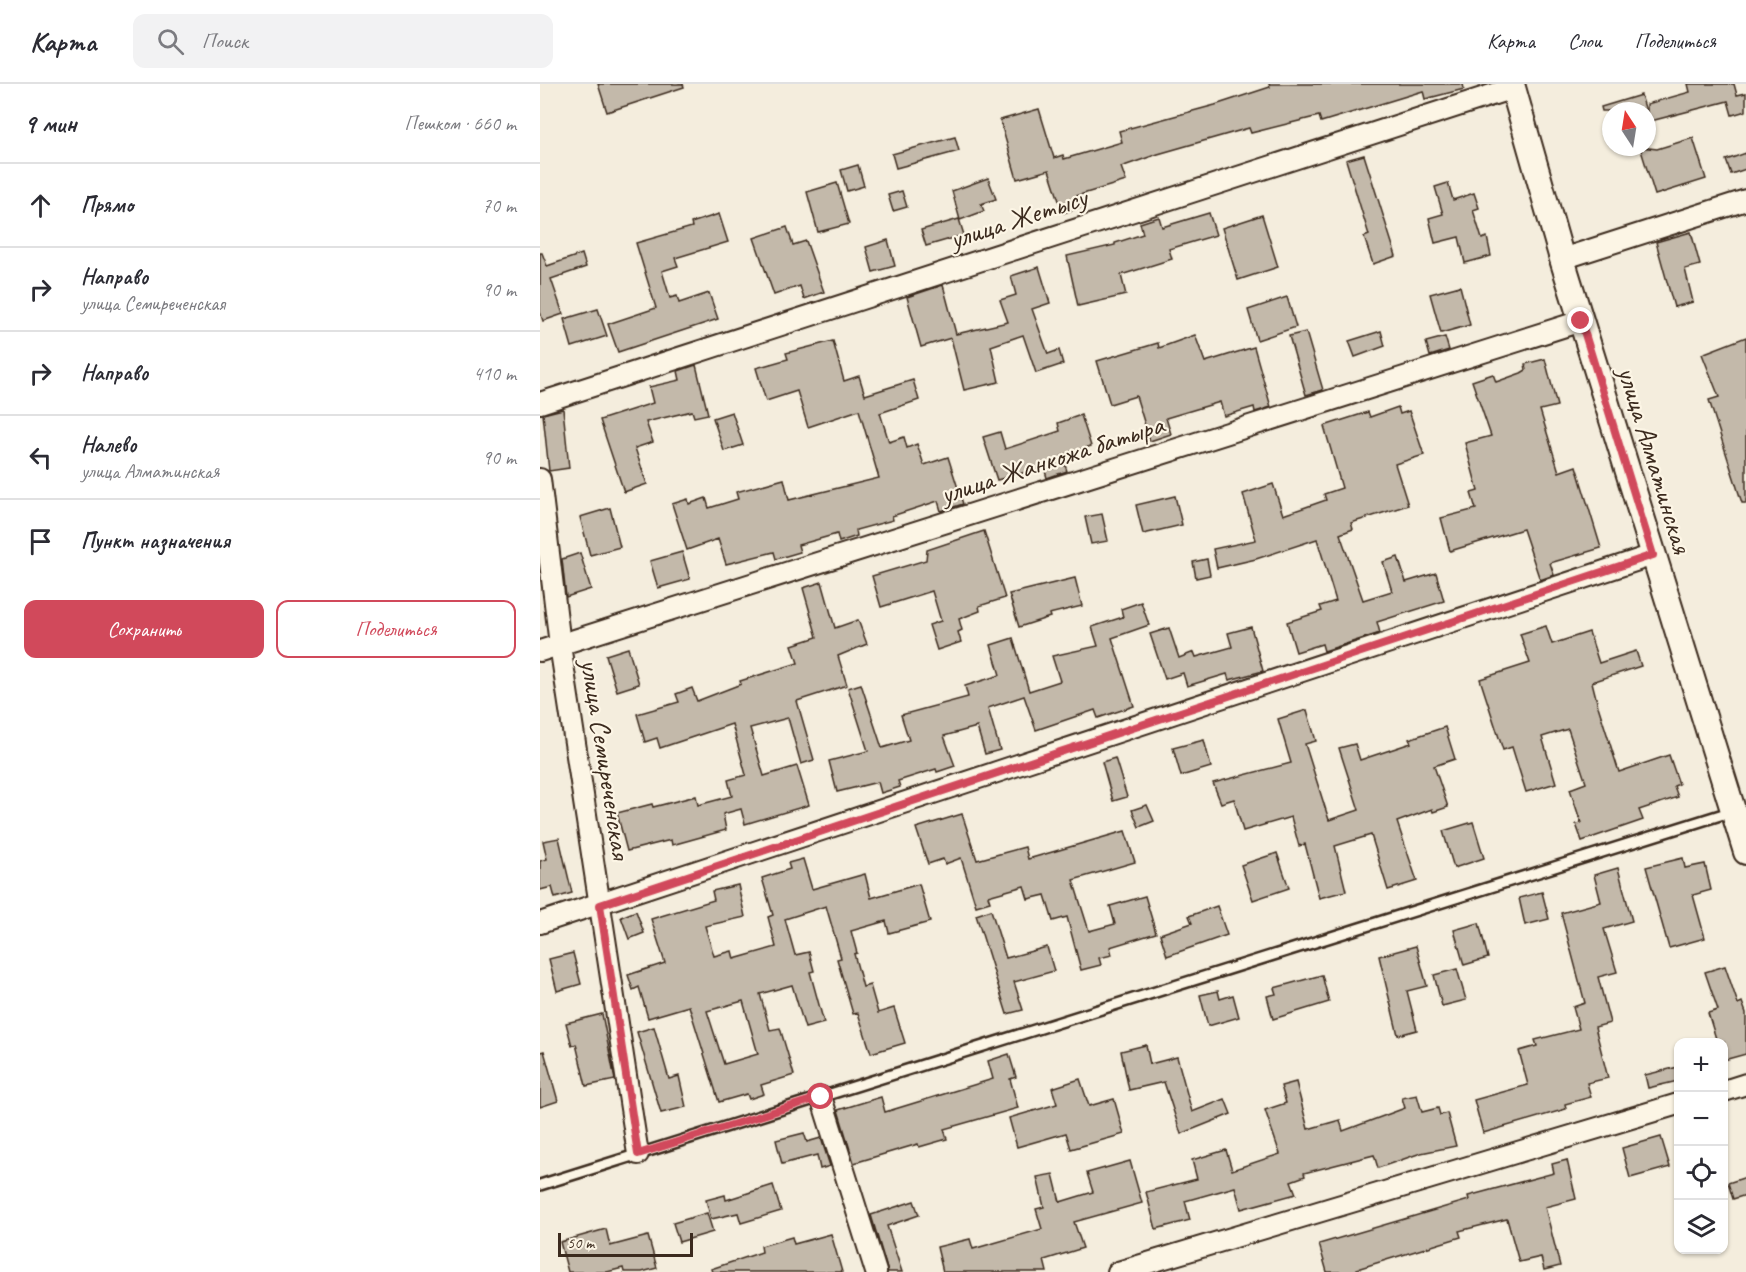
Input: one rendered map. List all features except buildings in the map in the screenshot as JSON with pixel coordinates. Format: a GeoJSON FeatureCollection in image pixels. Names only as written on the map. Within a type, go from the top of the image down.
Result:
{"type":"FeatureCollection","features":[{"type":"Feature","properties":{"kind":"street","name":"улица Алматинская"},"geometry":{"type":"LineString","coordinates":[[1512,86],[1562,259],[1746,852]]}},
{"type":"Feature","properties":{"kind":"street","name":"улица Жетысу"},"geometry":{"type":"LineString","coordinates":[[540,403],[1512,86]]}},
{"type":"Feature","properties":{"kind":"street"},"geometry":{"type":"LineString","coordinates":[[1562,259],[1746,200]]}},
{"type":"Feature","properties":{"kind":"street","name":"улица Жанкожа батыра"},"geometry":{"type":"LineString","coordinates":[[540,651],[1581,321]]}},
{"type":"Feature","properties":{"kind":"street","name":"улица Семиреченская"},"geometry":{"type":"LineString","coordinates":[[540,479],[560,645],[638,1154]]}},
{"type":"Feature","properties":{"kind":"street"},"geometry":{"type":"LineString","coordinates":[[540,923],[1653,555]]}},
{"type":"Feature","properties":{"kind":"street"},"geometry":{"type":"LineString","coordinates":[[1728,1090],[1746,1084]]}},
{"type":"Feature","properties":{"kind":"street"},"geometry":{"type":"LineString","coordinates":[[821,1097],[876,1272]]}},
{"type":"Feature","properties":{"kind":"street"},"geometry":{"type":"LineString","coordinates":[[1118,1272],[1674,1105]]}},
{"type":"Feature","properties":{"kind":"lane"},"geometry":{"type":"LineString","coordinates":[[540,1185],[1733,811]]}},
{"type":"Feature","properties":{"kind":"route"},"geometry":{"type":"LineString","coordinates":[[821,1097],[638,1154],[600,905],[1653,555],[1581,321]]}}]}
